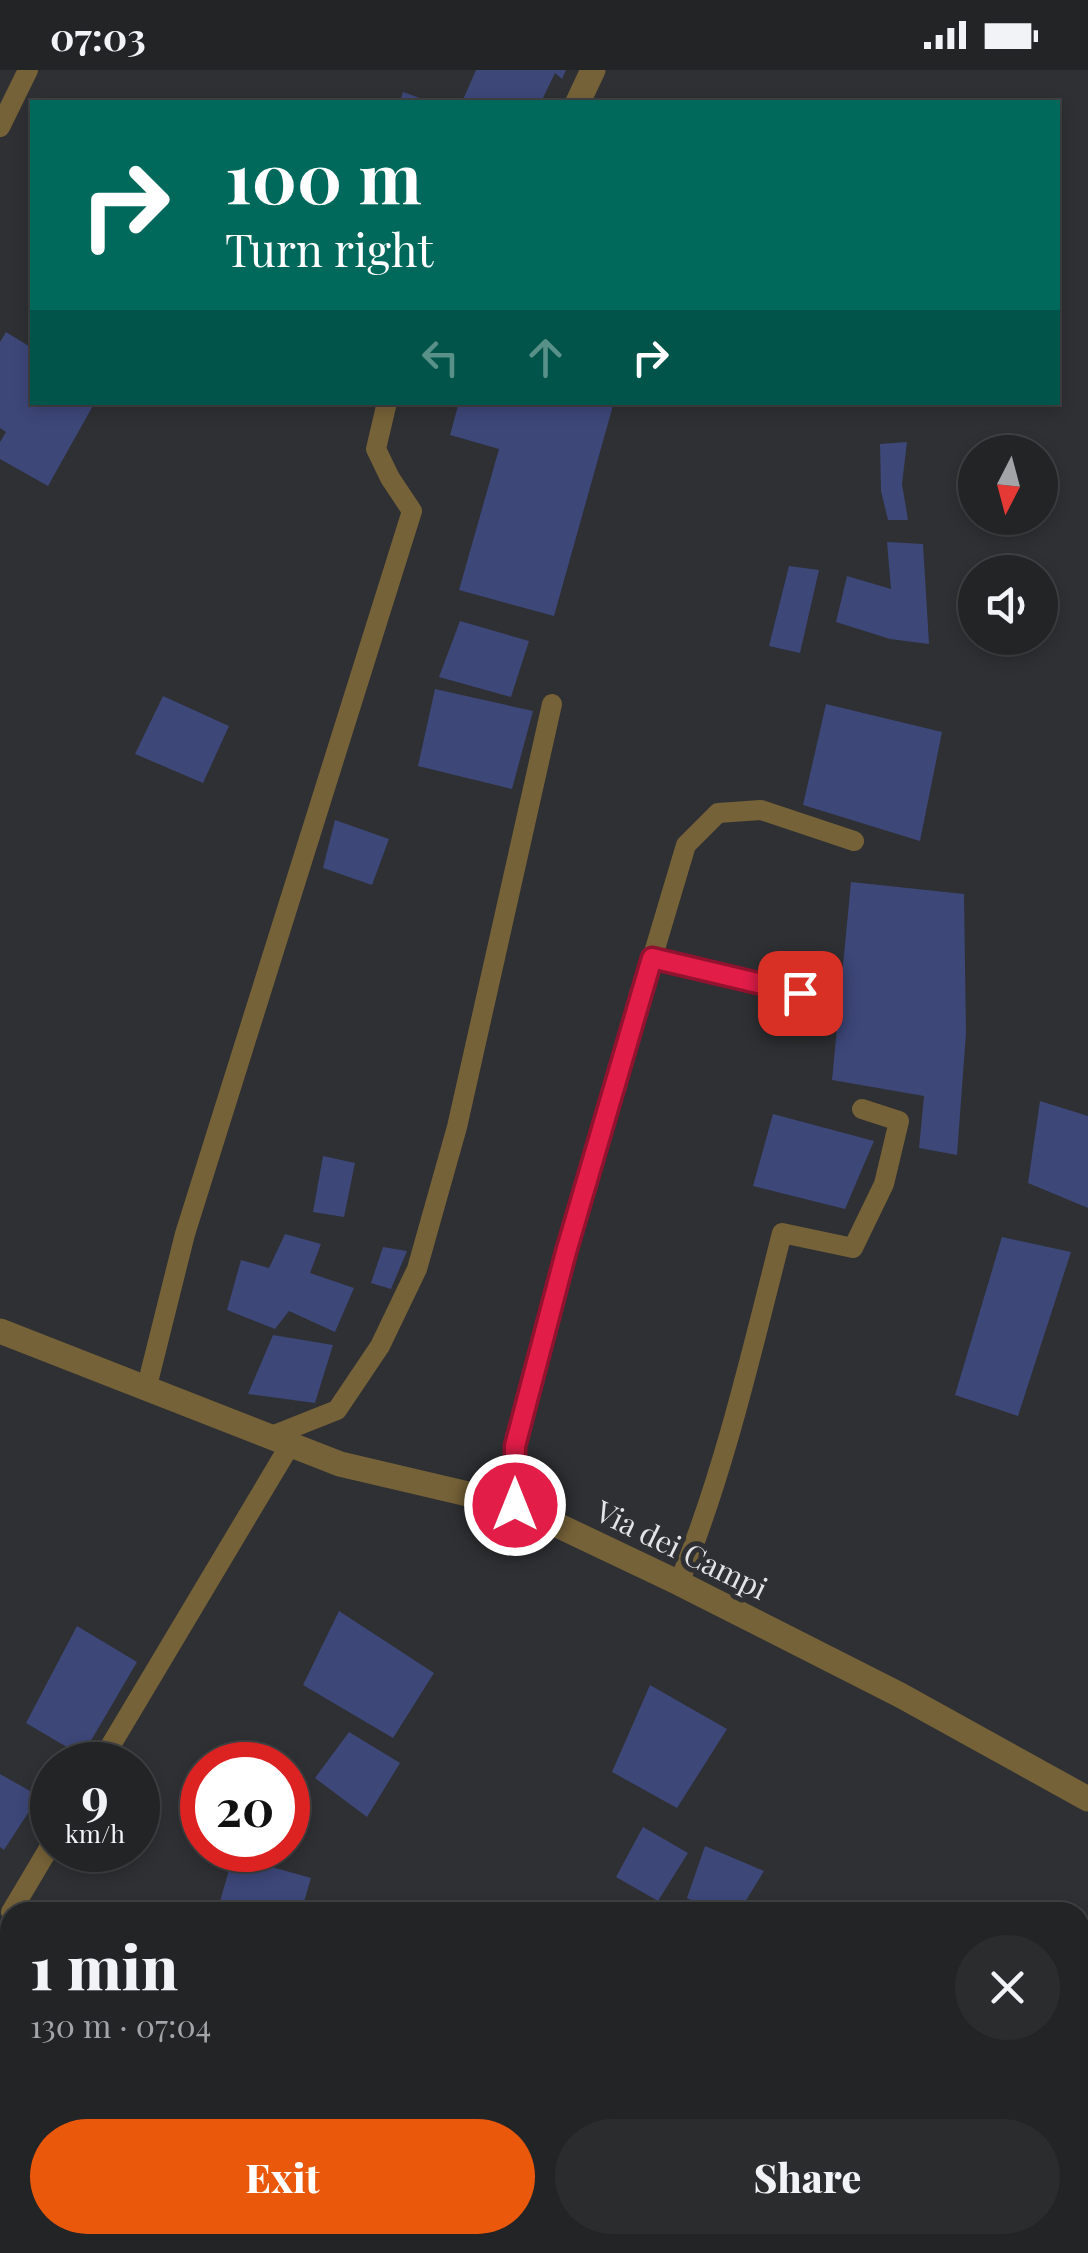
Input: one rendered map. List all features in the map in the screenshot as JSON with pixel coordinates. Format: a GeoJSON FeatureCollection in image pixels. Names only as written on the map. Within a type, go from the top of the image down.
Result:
{"type":"FeatureCollection","features":[{"type":"Feature","properties":{"kind":"street"},"geometry":{"type":"LineString","coordinates":[[579,100],[593,70]]}},
{"type":"Feature","properties":{"kind":"street","name":"Via dei Campi"},"geometry":{"type":"LineString","coordinates":[[0,1332],[340,1464],[515,1505],[680,1582],[900,1695],[1088,1799]]}},
{"type":"Feature","properties":{"kind":"lane"},"geometry":{"type":"LineString","coordinates":[[0,126],[28,70]]}},
{"type":"Feature","properties":{"kind":"lane"},"geometry":{"type":"LineString","coordinates":[[146,1390],[185,1234],[412,511],[376,449],[386,405]]}},
{"type":"Feature","properties":{"kind":"lane"},"geometry":{"type":"LineString","coordinates":[[112,1742],[280,1441],[336,1410],[380,1346],[417,1269],[461,1108],[552,704]]}},
{"type":"Feature","properties":{"kind":"lane"},"geometry":{"type":"LineString","coordinates":[[515,1505],[515,1446],[566,1252],[686,845],[718,813],[761,810],[854,841]]}},
{"type":"Feature","properties":{"kind":"lane"},"geometry":{"type":"LineString","coordinates":[[652,958],[800,993]]}},
{"type":"Feature","properties":{"kind":"lane"},"geometry":{"type":"LineString","coordinates":[[680,1582],[741,1392],[782,1234],[853,1248],[884,1184],[899,1121],[862,1109]]}},
{"type":"Feature","properties":{"kind":"lane"},"geometry":{"type":"LineString","coordinates":[[17,1902],[35,1872]]}},
{"type":"Feature","properties":{"kind":"building"},"geometry":{"type":"Polygon","coordinates":[[[476,70],[566,70],[562,79],[555,73],[542,100],[463,100],[476,70]]]}},
{"type":"Feature","properties":{"kind":"building"},"geometry":{"type":"Polygon","coordinates":[[[403,92],[425,100],[401,100],[403,92]]]}},
{"type":"Feature","properties":{"kind":"building"},"geometry":{"type":"Polygon","coordinates":[[[6,332],[30,347],[30,405],[93,405],[48,486],[0,459],[0,442],[6,432],[0,428],[0,342],[6,332]]]}},
{"type":"Feature","properties":{"kind":"building"},"geometry":{"type":"Polygon","coordinates":[[[458,405],[613,405],[554,616],[459,590],[499,449],[450,435],[458,405]]]}},
{"type":"Feature","properties":{"kind":"building"},"geometry":{"type":"Polygon","coordinates":[[[907,442],[902,484],[908,520],[888,520],[881,491],[880,444],[907,442]]]}},
{"type":"Feature","properties":{"kind":"building"},"geometry":{"type":"Polygon","coordinates":[[[887,542],[923,544],[929,644],[890,639],[836,622],[847,576],[891,589],[887,542]]]}},
{"type":"Feature","properties":{"kind":"building"},"geometry":{"type":"Polygon","coordinates":[[[789,566],[819,570],[800,653],[769,646],[789,566]]]}},
{"type":"Feature","properties":{"kind":"building"},"geometry":{"type":"Polygon","coordinates":[[[460,621],[529,641],[511,697],[439,677],[460,621]]]}},
{"type":"Feature","properties":{"kind":"building"},"geometry":{"type":"Polygon","coordinates":[[[435,689],[533,711],[512,789],[418,766],[435,689]]]}},
{"type":"Feature","properties":{"kind":"building"},"geometry":{"type":"Polygon","coordinates":[[[163,696],[229,726],[203,783],[135,754],[163,696]]]}},
{"type":"Feature","properties":{"kind":"building"},"geometry":{"type":"Polygon","coordinates":[[[826,704],[942,732],[920,841],[803,805],[826,704]]]}},
{"type":"Feature","properties":{"kind":"building"},"geometry":{"type":"Polygon","coordinates":[[[335,820],[389,839],[372,885],[323,868],[335,820]]]}},
{"type":"Feature","properties":{"kind":"building"},"geometry":{"type":"Polygon","coordinates":[[[851,882],[964,894],[966,1033],[957,1155],[919,1148],[924,1096],[832,1080],[851,882]]]}},
{"type":"Feature","properties":{"kind":"building"},"geometry":{"type":"Polygon","coordinates":[[[1040,1101],[1088,1116],[1088,1208],[1028,1183],[1040,1101]]]}},
{"type":"Feature","properties":{"kind":"building"},"geometry":{"type":"Polygon","coordinates":[[[773,1114],[874,1141],[845,1209],[753,1186],[773,1114]]]}},
{"type":"Feature","properties":{"kind":"building"},"geometry":{"type":"Polygon","coordinates":[[[323,1156],[355,1163],[344,1217],[313,1212],[323,1156]]]}},
{"type":"Feature","properties":{"kind":"building"},"geometry":{"type":"Polygon","coordinates":[[[285,1234],[321,1244],[310,1273],[354,1288],[335,1332],[289,1311],[275,1329],[227,1310],[241,1260],[269,1268],[285,1234]]]}},
{"type":"Feature","properties":{"kind":"building"},"geometry":{"type":"Polygon","coordinates":[[[1002,1237],[1071,1252],[1018,1416],[955,1395],[1002,1237]]]}},
{"type":"Feature","properties":{"kind":"building"},"geometry":{"type":"Polygon","coordinates":[[[383,1247],[407,1251],[391,1289],[371,1283],[383,1247]]]}},
{"type":"Feature","properties":{"kind":"building"},"geometry":{"type":"Polygon","coordinates":[[[273,1335],[333,1345],[315,1403],[248,1394],[273,1335]]]}},
{"type":"Feature","properties":{"kind":"building"},"geometry":{"type":"Polygon","coordinates":[[[339,1611],[434,1673],[393,1738],[303,1685],[339,1611]]]}},
{"type":"Feature","properties":{"kind":"building"},"geometry":{"type":"Polygon","coordinates":[[[77,1626],[137,1662],[90,1742],[58,1742],[26,1723],[77,1626]]]}},
{"type":"Feature","properties":{"kind":"building"},"geometry":{"type":"Polygon","coordinates":[[[650,1685],[727,1729],[677,1808],[612,1772],[650,1685]]]}},
{"type":"Feature","properties":{"kind":"building"},"geometry":{"type":"Polygon","coordinates":[[[349,1732],[400,1763],[367,1817],[315,1778],[349,1732]]]}},
{"type":"Feature","properties":{"kind":"building"},"geometry":{"type":"Polygon","coordinates":[[[0,1774],[30,1791],[30,1810],[4,1850],[0,1847],[0,1774]]]}},
{"type":"Feature","properties":{"kind":"building"},"geometry":{"type":"Polygon","coordinates":[[[643,1827],[688,1853],[658,1901],[616,1877],[643,1827]]]}},
{"type":"Feature","properties":{"kind":"building"},"geometry":{"type":"Polygon","coordinates":[[[705,1846],[764,1871],[745,1902],[694,1902],[687,1898],[705,1846]]]}},
{"type":"Feature","properties":{"kind":"building"},"geometry":{"type":"Polygon","coordinates":[[[228,1872],[290,1872],[311,1878],[304,1902],[220,1902],[228,1872]]]}},
{"type":"Feature","properties":{"kind":"route"},"geometry":{"type":"LineString","coordinates":[[515,1505],[515,1446],[566,1252],[652,958],[800,993]]}}]}
